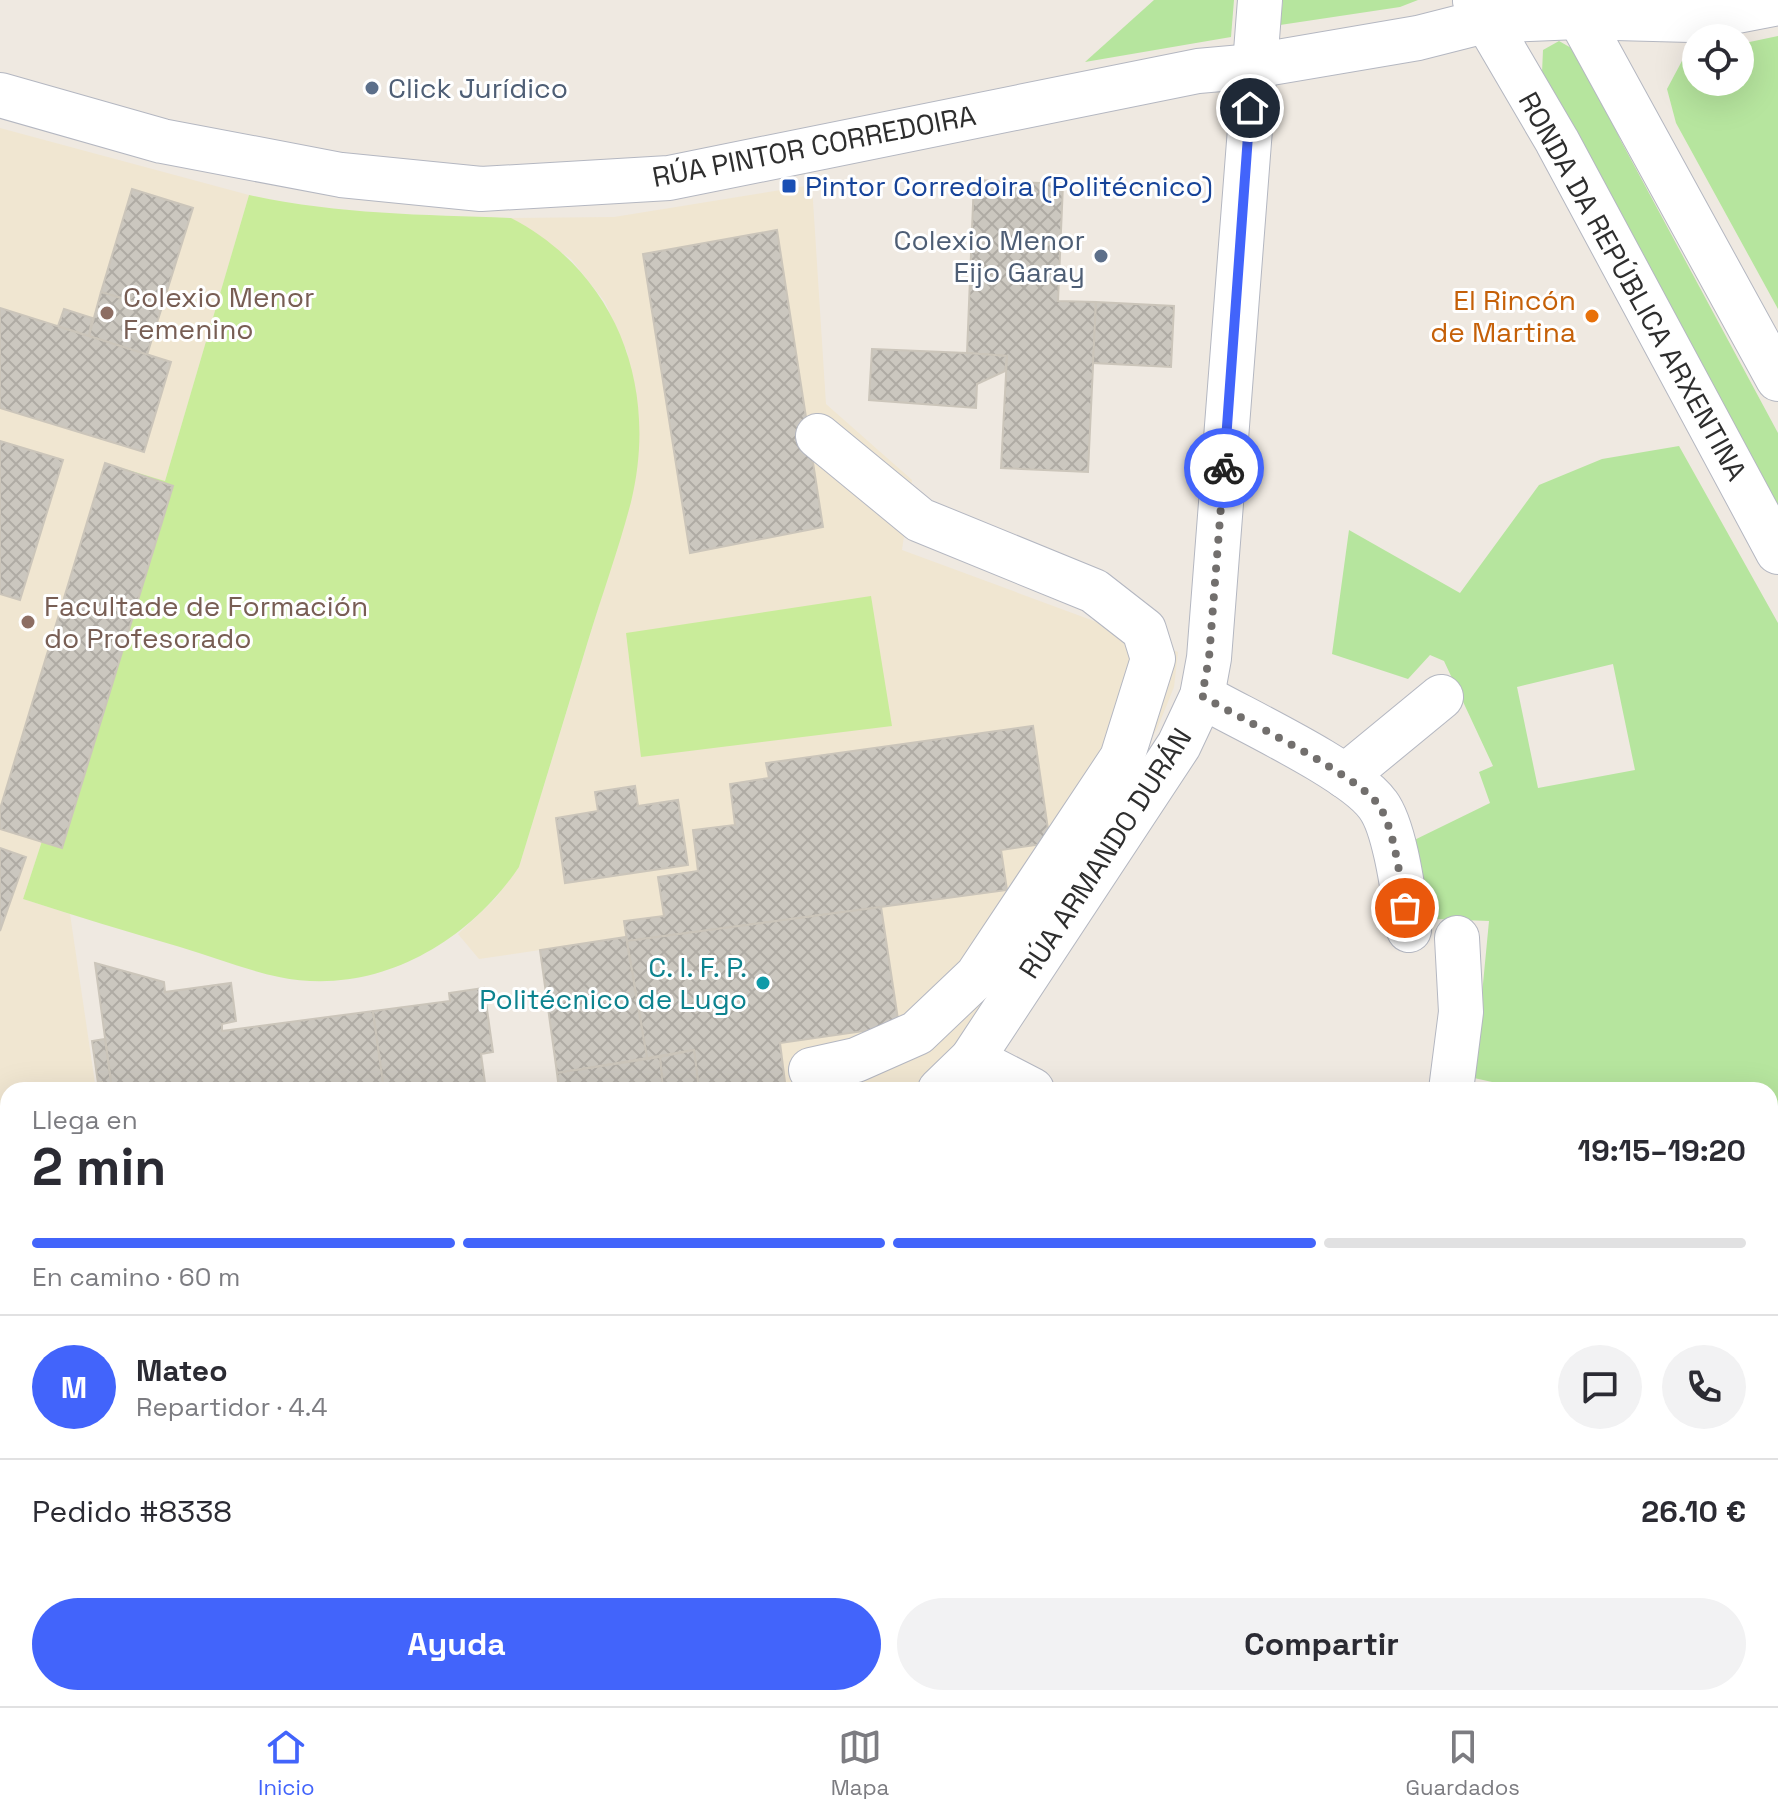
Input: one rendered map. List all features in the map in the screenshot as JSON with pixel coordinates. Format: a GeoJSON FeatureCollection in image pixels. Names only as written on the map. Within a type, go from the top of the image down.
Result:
{"type":"FeatureCollection","features":[{"type":"Feature","properties":{"kind":"street","name":"RÚA ARMANDO DURÁN"},"geometry":{"type":"LineString","coordinates":[[948,1082],[972,1059],[1179,745],[1202,696],[1209,658],[1260,0]]}},
{"type":"Feature","properties":{"kind":"street","name":"RÚA PINTOR CORREDOIRA"},"geometry":{"type":"LineString","coordinates":[[0,95],[162,141],[341,175],[481,189],[669,178],[1198,71],[1254,66],[1418,38],[1480,11],[1587,6],[1691,20],[1778,3]]}},
{"type":"Feature","properties":{"kind":"street"},"geometry":{"type":"LineString","coordinates":[[1587,6],[1778,379]]}},
{"type":"Feature","properties":{"kind":"street","name":"RONDA DA REPÚBLICA ARXENTINA"},"geometry":{"type":"LineString","coordinates":[[1480,11],[1557,141],[1778,552]]}},
{"type":"Feature","properties":{"kind":"street"},"geometry":{"type":"LineString","coordinates":[[811,1070],[856,1060],[917,1033],[977,976],[1122,758],[1153,659],[1144,630],[1094,591],[920,520],[818,436]]}},
{"type":"Feature","properties":{"kind":"street"},"geometry":{"type":"LineString","coordinates":[[1202,696],[1345,776],[1379,806],[1398,866],[1409,930]]}},
{"type":"Feature","properties":{"kind":"street"},"geometry":{"type":"LineString","coordinates":[[1345,776],[1441,697]]}},
{"type":"Feature","properties":{"kind":"street"},"geometry":{"type":"LineString","coordinates":[[1452,1082],[1461,1012],[1457,938]]}},
{"type":"Feature","properties":{"kind":"street"},"geometry":{"type":"LineString","coordinates":[[972,1059],[1017,1082]]}},
{"type":"Feature","properties":{"kind":"shaded area","name":"Colexio Menor Femenino"},"geometry":{"type":"Polygon","coordinates":[[[0,128],[249,195],[165,481],[105,463],[0,809],[0,128]]]}},
{"type":"Feature","properties":{"kind":"shaded area"},"geometry":{"type":"Polygon","coordinates":[[[812,185],[826,404],[912,480],[902,550],[1178,652],[1174,687],[1157,729],[971,1030],[919,1082],[558,1082],[540,950],[479,959],[458,934],[495,899],[519,867],[631,501],[637,411],[627,352],[605,302],[571,259],[511,218],[614,217],[812,185]]]}},
{"type":"Feature","properties":{"kind":"shaded area"},"geometry":{"type":"Polygon","coordinates":[[[0,829],[42,841],[23,899],[70,914],[95,1082],[0,1082],[0,829]]]}},
{"type":"Feature","properties":{"kind":"green space"},"geometry":{"type":"Polygon","coordinates":[[[1154,0],[1234,0],[1231,37],[1085,62],[1154,0]]]}},
{"type":"Feature","properties":{"kind":"green space"},"geometry":{"type":"Polygon","coordinates":[[[1283,0],[1418,0],[1400,7],[1280,25],[1283,0]]]}},
{"type":"Feature","properties":{"kind":"green space"},"geometry":{"type":"Polygon","coordinates":[[[1778,36],[1778,309],[1676,123],[1667,89],[1682,61],[1682,96],[1754,96],[1754,41],[1778,36]]]}},
{"type":"Feature","properties":{"kind":"green space"},"geometry":{"type":"Polygon","coordinates":[[[1559,41],[1580,53],[1621,141],[1778,433],[1778,516],[1542,73],[1543,50],[1559,41]]]}},
{"type":"Feature","properties":{"kind":"green space"},"geometry":{"type":"Polygon","coordinates":[[[249,195],[346,210],[511,218],[548,241],[578,269],[603,302],[621,338],[633,376],[639,417],[638,459],[631,502],[519,867],[498,895],[446,941],[416,958],[350,979],[315,981],[279,977],[23,899],[42,841],[0,829],[0,809],[105,463],[165,481],[249,195]]]}},
{"type":"Feature","properties":{"kind":"green space"},"geometry":{"type":"Polygon","coordinates":[[[1679,446],[1778,623],[1778,1082],[1492,1082],[1474,1078],[1489,921],[1436,919],[1435,895],[1411,875],[1402,846],[1490,803],[1479,772],[1493,766],[1444,661],[1430,655],[1408,679],[1332,654],[1349,530],[1460,593],[1539,485],[1602,459],[1679,446]],[[1613,664],[1517,687],[1538,788],[1635,770],[1613,664]]]}},
{"type":"Feature","properties":{"kind":"green space"},"geometry":{"type":"Polygon","coordinates":[[[871,596],[892,726],[641,757],[626,633],[871,596]]]}},
{"type":"Feature","properties":{"kind":"building"},"geometry":{"type":"Polygon","coordinates":[[[974,180],[1063,184],[1058,301],[1096,302],[1088,472],[1001,468],[1007,356],[967,353],[974,180]]]}},
{"type":"Feature","properties":{"kind":"building"},"geometry":{"type":"Polygon","coordinates":[[[132,189],[193,208],[161,310],[101,292],[132,189]]]}},
{"type":"Feature","properties":{"kind":"building"},"geometry":{"type":"Polygon","coordinates":[[[777,230],[823,527],[690,553],[643,254],[777,230]]]}},
{"type":"Feature","properties":{"kind":"building"},"geometry":{"type":"Polygon","coordinates":[[[101,292],[161,310],[147,355],[89,336],[101,292]]]}},
{"type":"Feature","properties":{"kind":"building"},"geometry":{"type":"Polygon","coordinates":[[[1096,302],[1174,306],[1171,367],[1093,363],[1096,302]]]}},
{"type":"Feature","properties":{"kind":"building"},"geometry":{"type":"Polygon","coordinates":[[[0,308],[171,362],[144,452],[0,408],[0,308]]]}},
{"type":"Feature","properties":{"kind":"building"},"geometry":{"type":"Polygon","coordinates":[[[64,309],[92,318],[89,336],[58,326],[64,309]]]}},
{"type":"Feature","properties":{"kind":"building"},"geometry":{"type":"Polygon","coordinates":[[[872,349],[1007,356],[1005,371],[977,384],[976,408],[869,400],[872,349]]]}},
{"type":"Feature","properties":{"kind":"building"},"geometry":{"type":"Polygon","coordinates":[[[0,441],[63,460],[20,600],[0,594],[0,441]]]}},
{"type":"Feature","properties":{"kind":"building"},"geometry":{"type":"Polygon","coordinates":[[[105,463],[173,486],[62,848],[0,829],[0,809],[105,463]]]}},
{"type":"Feature","properties":{"kind":"building"},"geometry":{"type":"Polygon","coordinates":[[[1033,726],[1050,843],[1001,850],[1007,890],[627,941],[624,921],[664,916],[658,877],[698,871],[693,830],[735,825],[730,784],[769,778],[766,763],[1033,726]]]}},
{"type":"Feature","properties":{"kind":"building"},"geometry":{"type":"Polygon","coordinates":[[[635,786],[638,806],[678,800],[688,865],[565,883],[556,818],[598,811],[595,792],[635,786]]]}},
{"type":"Feature","properties":{"kind":"building"},"geometry":{"type":"Polygon","coordinates":[[[0,848],[26,857],[0,931],[0,848]]]}},
{"type":"Feature","properties":{"kind":"building","name":"C. I. F. P. Politécnico de Lugo"},"geometry":{"type":"Polygon","coordinates":[[[881,907],[899,1026],[780,1043],[785,1082],[698,1082],[694,1050],[647,1058],[627,941],[881,907]]]}},
{"type":"Feature","properties":{"kind":"building"},"geometry":{"type":"Polygon","coordinates":[[[626,937],[647,1058],[557,1073],[540,950],[626,937]]]}},
{"type":"Feature","properties":{"kind":"building"},"geometry":{"type":"Polygon","coordinates":[[[95,963],[164,982],[165,992],[231,983],[236,1021],[222,1024],[222,1031],[373,1011],[383,1082],[111,1082],[95,963]]]}},
{"type":"Feature","properties":{"kind":"building"},"geometry":{"type":"Polygon","coordinates":[[[484,988],[493,1052],[481,1054],[485,1082],[383,1082],[373,1011],[450,1001],[449,993],[484,988]]]}},
{"type":"Feature","properties":{"kind":"building"},"geometry":{"type":"Polygon","coordinates":[[[105,1039],[111,1082],[98,1082],[92,1041],[105,1039]]]}},
{"type":"Feature","properties":{"kind":"building"},"geometry":{"type":"Polygon","coordinates":[[[694,1050],[698,1082],[662,1082],[660,1057],[694,1050]]]}},
{"type":"Feature","properties":{"kind":"building"},"geometry":{"type":"Polygon","coordinates":[[[660,1057],[662,1082],[558,1082],[557,1073],[660,1057]]]}},
{"type":"Feature","properties":{"kind":"way so far"},"geometry":{"type":"LineString","coordinates":[[1224,468],[1209,658],[1202,696],[1353,781],[1379,806],[1398,866],[1405,908]]}},
{"type":"Feature","properties":{"kind":"place","name":"Click Jurídico"},"geometry":{"type":"Point","coordinates":[372,88]}},
{"type":"Feature","properties":{"kind":"place","name":"Pintor Corredoira (Politécnico)"},"geometry":{"type":"Point","coordinates":[789,186]}},
{"type":"Feature","properties":{"kind":"place","name":"Colexio Menor Eijo Garay"},"geometry":{"type":"Point","coordinates":[1101,256]}},
{"type":"Feature","properties":{"kind":"place","name":"Colexio Menor Femenino"},"geometry":{"type":"Point","coordinates":[107,313]}},
{"type":"Feature","properties":{"kind":"place","name":"El Rincón de Martina"},"geometry":{"type":"Point","coordinates":[1592,316]}},
{"type":"Feature","properties":{"kind":"place","name":"Facultade de Formación do Profesorado"},"geometry":{"type":"Point","coordinates":[28,622]}},
{"type":"Feature","properties":{"kind":"place","name":"C. I. F. P. Politécnico de Lugo"},"geometry":{"type":"Point","coordinates":[763,983]}},
{"type":"Feature","properties":{"kind":"route"},"geometry":{"type":"LineString","coordinates":[[1224,468],[1250,108]]}}]}
